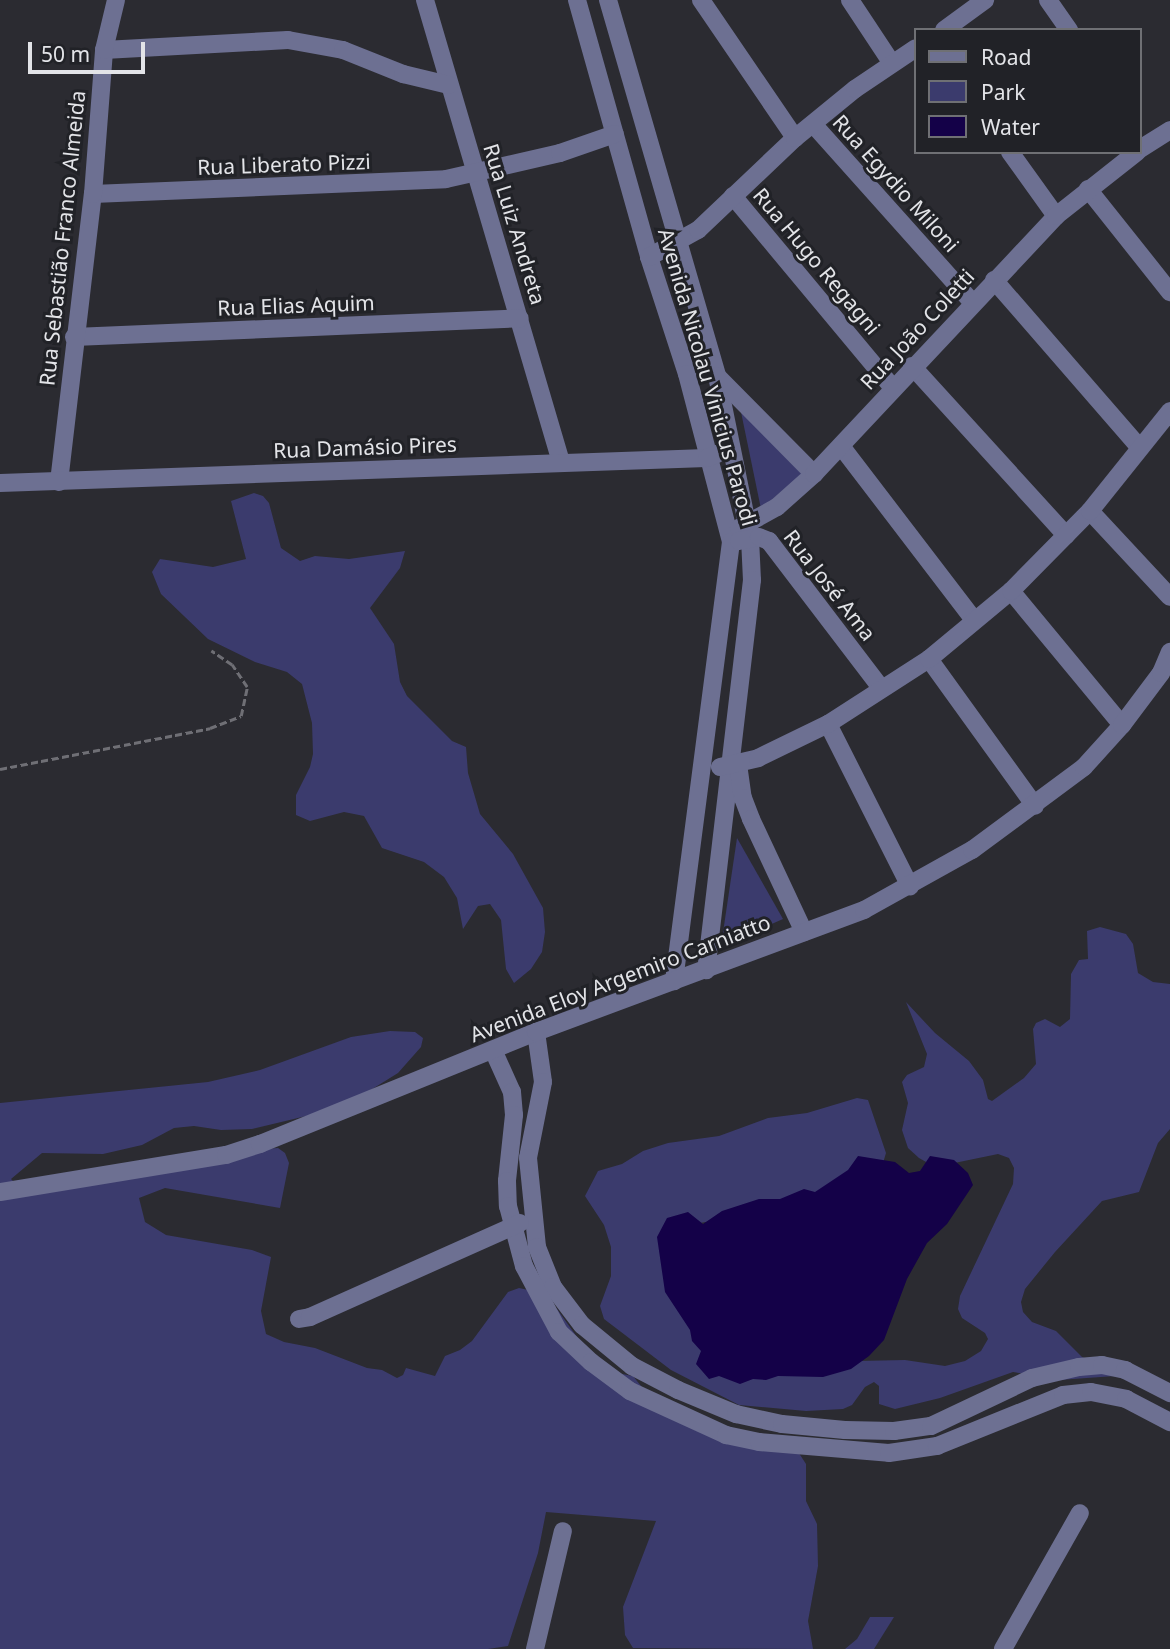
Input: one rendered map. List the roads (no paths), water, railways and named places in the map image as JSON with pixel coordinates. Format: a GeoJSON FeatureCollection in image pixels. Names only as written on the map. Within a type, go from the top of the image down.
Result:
{"type":"FeatureCollection","features":[{"type":"Feature","properties":{"kind":"street","name":"Rua Sebastião Franco Almeida"},"geometry":{"type":"LineString","coordinates":[[59,482],[74,337],[93,194],[104,50],[116,0]]}},
{"type":"Feature","properties":{"kind":"street","name":"Rua Luiz Andreta"},"geometry":{"type":"LineString","coordinates":[[425,0],[561,462]]}},
{"type":"Feature","properties":{"kind":"street"},"geometry":{"type":"LineString","coordinates":[[579,6],[606,0]]}},
{"type":"Feature","properties":{"kind":"street","name":"Avenida Nicolau Vinicius Parodi"},"geometry":{"type":"LineString","coordinates":[[606,0],[657,163],[677,242],[717,376],[749,532],[752,580],[734,765],[706,970]]}},
{"type":"Feature","properties":{"kind":"street"},"geometry":{"type":"LineString","coordinates":[[701,0],[795,138]]}},
{"type":"Feature","properties":{"kind":"street"},"geometry":{"type":"LineString","coordinates":[[850,0],[891,62]]}},
{"type":"Feature","properties":{"kind":"street"},"geometry":{"type":"LineString","coordinates":[[947,28],[985,0]]}},
{"type":"Feature","properties":{"kind":"street"},"geometry":{"type":"LineString","coordinates":[[1048,0],[1068,28]]}},
{"type":"Feature","properties":{"kind":"street","name":"Avenida Nicolau Vinicius Parodi"},"geometry":{"type":"LineString","coordinates":[[579,6],[649,257],[687,374],[706,458],[719,491],[730,537],[674,981]]}},
{"type":"Feature","properties":{"kind":"street"},"geometry":{"type":"LineString","coordinates":[[104,50],[288,40],[343,50],[403,74],[449,85]]}},
{"type":"Feature","properties":{"kind":"street"},"geometry":{"type":"LineString","coordinates":[[649,257],[698,230],[795,138],[891,62],[914,49]]}},
{"type":"Feature","properties":{"kind":"street","name":"Rua Egydio Miloni"},"geometry":{"type":"LineString","coordinates":[[813,124],[973,303]]}},
{"type":"Feature","properties":{"kind":"street","name":"Rua João Coletti"},"geometry":{"type":"LineString","coordinates":[[1142,144],[1170,130]]}},
{"type":"Feature","properties":{"kind":"street","name":"Rua Liberato Pizzi"},"geometry":{"type":"LineString","coordinates":[[93,194],[420,182],[476,173],[560,153],[615,134]]}},
{"type":"Feature","properties":{"kind":"street"},"geometry":{"type":"LineString","coordinates":[[1011,154],[1056,216]]}},
{"type":"Feature","properties":{"kind":"street","name":"Rua João Coletti"},"geometry":{"type":"LineString","coordinates":[[730,537],[749,532],[814,474],[892,387],[1056,216],[1130,154]]}},
{"type":"Feature","properties":{"kind":"street"},"geometry":{"type":"LineString","coordinates":[[1088,189],[1170,292]]}},
{"type":"Feature","properties":{"kind":"street","name":"Rua Hugo Regagni"},"geometry":{"type":"LineString","coordinates":[[733,197],[892,387]]}},
{"type":"Feature","properties":{"kind":"street"},"geometry":{"type":"LineString","coordinates":[[994,280],[1139,447]]}},
{"type":"Feature","properties":{"kind":"street","name":"Rua Elias Aquim"},"geometry":{"type":"LineString","coordinates":[[74,337],[520,318]]}},
{"type":"Feature","properties":{"kind":"street"},"geometry":{"type":"LineString","coordinates":[[912,366],[1066,535]]}},
{"type":"Feature","properties":{"kind":"street"},"geometry":{"type":"LineString","coordinates":[[717,376],[814,474]]}},
{"type":"Feature","properties":{"kind":"street"},"geometry":{"type":"LineString","coordinates":[[703,767],[734,765],[766,755],[828,724],[929,659],[1012,591],[1090,511],[1170,411]]}},
{"type":"Feature","properties":{"kind":"street"},"geometry":{"type":"LineString","coordinates":[[841,446],[974,620]]}},
{"type":"Feature","properties":{"kind":"street","name":"Rua Damásio Pires"},"geometry":{"type":"LineString","coordinates":[[0,483],[706,458],[730,449]]}},
{"type":"Feature","properties":{"kind":"street"},"geometry":{"type":"LineString","coordinates":[[1090,511],[1170,597]]}},
{"type":"Feature","properties":{"kind":"street","name":"Rua José Ama"},"geometry":{"type":"LineString","coordinates":[[749,532],[769,541],[881,688]]}},
{"type":"Feature","properties":{"kind":"street"},"geometry":{"type":"LineString","coordinates":[[1012,591],[1122,725]]}},
{"type":"Feature","properties":{"kind":"street","name":"Avenida Eloy Argemiro Carniatto"},"geometry":{"type":"LineString","coordinates":[[0,1192],[226,1155],[536,1032],[864,910],[972,850],[1035,806],[1084,767],[1122,725],[1161,673],[1170,652]]}},
{"type":"Feature","properties":{"kind":"street"},"geometry":{"type":"LineString","coordinates":[[929,659],[1035,806]]}},
{"type":"Feature","properties":{"kind":"street"},"geometry":{"type":"LineString","coordinates":[[828,724],[910,886]]}},
{"type":"Feature","properties":{"kind":"street"},"geometry":{"type":"LineString","coordinates":[[734,765],[751,818],[804,932]]}},
{"type":"Feature","properties":{"kind":"street"},"geometry":{"type":"LineString","coordinates":[[536,1032],[543,1082],[528,1158],[537,1247],[553,1287],[582,1325],[632,1366],[678,1390],[736,1414],[782,1424],[845,1430],[931,1426],[1032,1378],[1079,1367],[1102,1365],[1125,1370],[1170,1393]]}},
{"type":"Feature","properties":{"kind":"street"},"geometry":{"type":"LineString","coordinates":[[493,1050],[512,1092],[514,1115],[507,1181],[511,1226],[524,1266],[559,1332],[591,1362],[630,1391],[726,1435],[759,1442],[889,1452],[937,1446],[1063,1395],[1091,1392],[1126,1399],[1170,1422]]}},
{"type":"Feature","properties":{"kind":"street"},"geometry":{"type":"LineString","coordinates":[[299,1319],[310,1317],[533,1218]]}},
{"type":"Feature","properties":{"kind":"street"},"geometry":{"type":"LineString","coordinates":[[1003,1649],[1080,1513]]}},
{"type":"Feature","properties":{"kind":"street"},"geometry":{"type":"LineString","coordinates":[[536,1649],[563,1531]]}},
{"type":"Feature","properties":{"kind":"water"},"geometry":{"type":"Polygon","coordinates":[[[858,1156],[895,1162],[909,1173],[920,1171],[930,1156],[954,1160],[968,1173],[973,1185],[947,1224],[927,1243],[907,1279],[884,1340],[869,1356],[851,1369],[823,1377],[778,1376],[766,1380],[753,1379],[740,1384],[719,1376],[709,1379],[696,1364],[701,1351],[692,1341],[690,1330],[665,1292],[657,1237],[667,1218],[688,1212],[703,1224],[722,1211],[759,1199],[780,1199],[804,1189],[815,1192],[848,1170],[858,1156]]]}}]}
